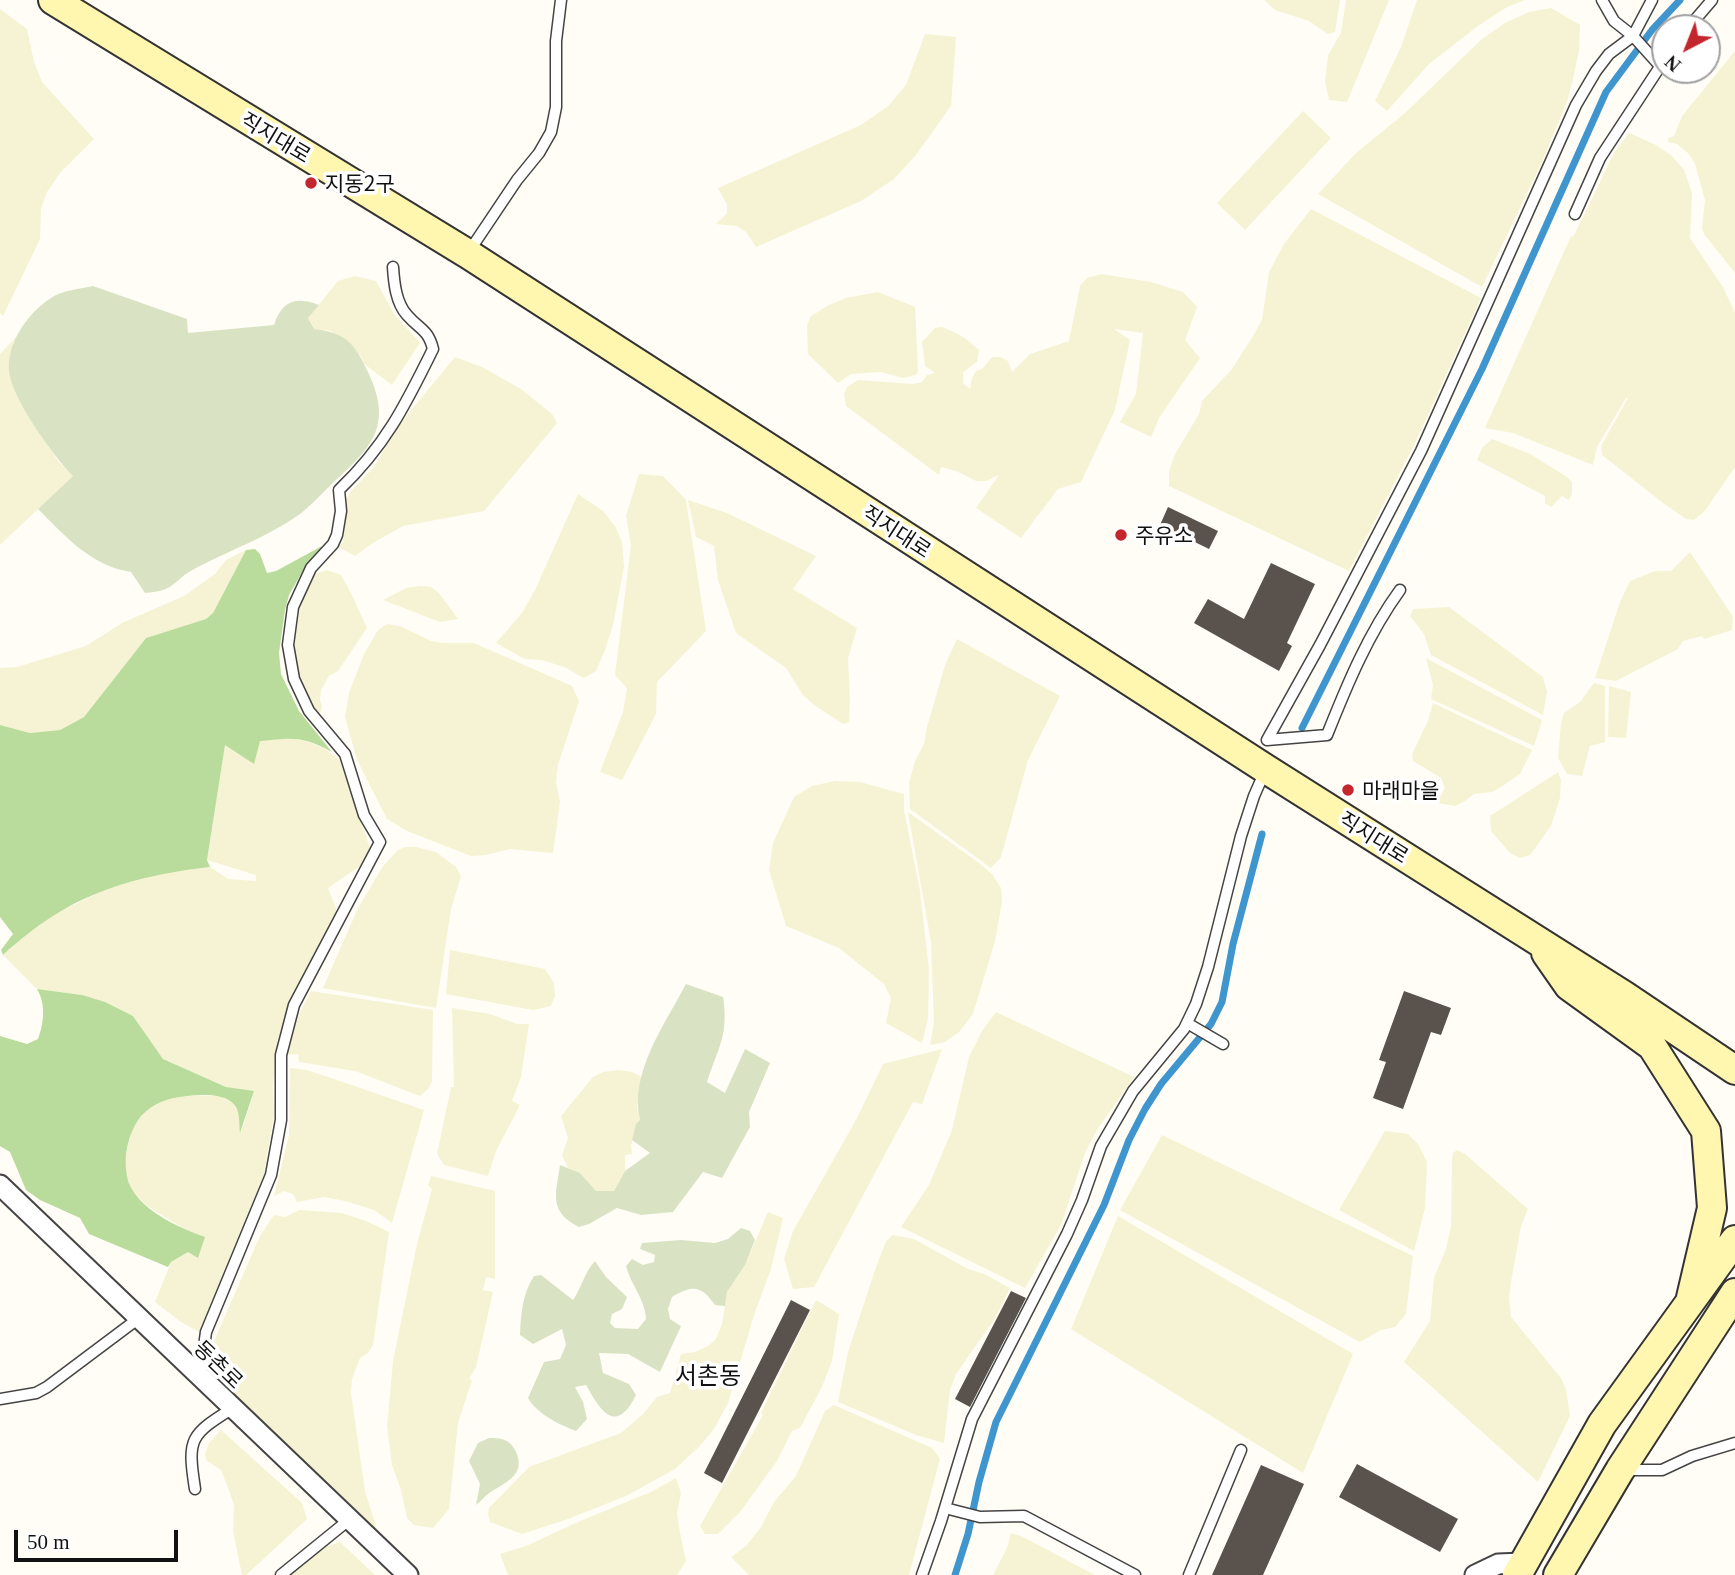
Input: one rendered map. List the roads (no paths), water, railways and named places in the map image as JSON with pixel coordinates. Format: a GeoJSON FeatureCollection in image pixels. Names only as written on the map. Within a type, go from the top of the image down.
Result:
{"type":"FeatureCollection","features":[{"type":"Feature","properties":{"kind":"main road","name":"직지대로"},"geometry":{"type":"LineString","coordinates":[[54,0],[468,254],[1733,1067]]}},
{"type":"Feature","properties":{"kind":"main road"},"geometry":{"type":"LineString","coordinates":[[1536,940],[1569,986],[1652,1046],[1706,1132],[1712,1208],[1690,1302]]}},
{"type":"Feature","properties":{"kind":"main road"},"geometry":{"type":"LineString","coordinates":[[1520,1569],[1602,1424],[1735,1240]]}},
{"type":"Feature","properties":{"kind":"main road"},"geometry":{"type":"LineString","coordinates":[[1559,1575],[1620,1470],[1735,1293]]}},
{"type":"Feature","properties":{"kind":"main road"},"geometry":{"type":"LineString","coordinates":[[1680,1376],[1735,1321]]}},
{"type":"Feature","properties":{"kind":"street","name":"동촌로"},"geometry":{"type":"LineString","coordinates":[[0,1185],[408,1575]]}},
{"type":"Feature","properties":{"kind":"street"},"geometry":{"type":"LineString","coordinates":[[1475,1575],[1498,1564],[1520,1569]]}},
{"type":"Feature","properties":{"kind":"lane"},"geometry":{"type":"LineString","coordinates":[[468,254],[551,132],[556,107],[556,41],[561,0]]}},
{"type":"Feature","properties":{"kind":"lane"},"geometry":{"type":"LineString","coordinates":[[1602,0],[1614,21],[1651,52]]}},
{"type":"Feature","properties":{"kind":"lane"},"geometry":{"type":"LineString","coordinates":[[1400,590],[1378,620],[1346,687],[1328,736],[1266,740],[1320,645],[1421,451],[1576,105],[1609,54],[1633,36],[1652,0]]}},
{"type":"Feature","properties":{"kind":"lane"},"geometry":{"type":"LineString","coordinates":[[1700,14],[1712,0]]}},
{"type":"Feature","properties":{"kind":"lane"},"geometry":{"type":"LineString","coordinates":[[1574,215],[1600,158],[1651,79]]}},
{"type":"Feature","properties":{"kind":"lane"},"geometry":{"type":"LineString","coordinates":[[200,1377],[206,1332],[271,1175],[281,1120],[281,1055],[294,1005],[380,842],[364,815],[345,754],[309,711],[294,679],[288,631],[293,607],[311,568],[333,544],[337,535],[341,511],[339,490],[381,445],[433,349],[429,335],[406,314],[401,304],[393,267]]}},
{"type":"Feature","properties":{"kind":"lane"},"geometry":{"type":"LineString","coordinates":[[922,1575],[972,1419],[1067,1234],[1101,1146],[1133,1091],[1187,1023],[1208,968],[1241,836],[1266,769]]}},
{"type":"Feature","properties":{"kind":"lane"},"geometry":{"type":"LineString","coordinates":[[1187,1023],[1223,1044]]}},
{"type":"Feature","properties":{"kind":"lane"},"geometry":{"type":"LineString","coordinates":[[0,1399],[36,1393],[47,1387],[139,1318]]}},
{"type":"Feature","properties":{"kind":"lane"},"geometry":{"type":"LineString","coordinates":[[195,1489],[191,1451],[194,1439],[202,1428],[233,1408]]}},
{"type":"Feature","properties":{"kind":"lane"},"geometry":{"type":"LineString","coordinates":[[1620,1470],[1662,1470],[1692,1456],[1735,1443]]}},
{"type":"Feature","properties":{"kind":"lane"},"geometry":{"type":"LineString","coordinates":[[1189,1575],[1241,1450]]}},
{"type":"Feature","properties":{"kind":"lane"},"geometry":{"type":"LineString","coordinates":[[945,1507],[980,1517],[1024,1516],[1135,1575]]}},
{"type":"Feature","properties":{"kind":"lane"},"geometry":{"type":"LineString","coordinates":[[281,1575],[350,1518]]}},
{"type":"Feature","properties":{"kind":"waterway"},"geometry":{"type":"LineString","coordinates":[[1302,728],[1482,369],[1606,92],[1652,30],[1680,0]]}},
{"type":"Feature","properties":{"kind":"waterway"},"geometry":{"type":"LineString","coordinates":[[955,1575],[996,1422],[1104,1205],[1129,1140],[1145,1109],[1161,1084],[1211,1024],[1222,1002],[1233,944],[1262,834]]}},
{"type":"Feature","properties":{"kind":"place","name":"지동2구"},"geometry":{"type":"Point","coordinates":[311,183]}},
{"type":"Feature","properties":{"kind":"place","name":"주유소"},"geometry":{"type":"Point","coordinates":[1121,535]}},
{"type":"Feature","properties":{"kind":"place","name":"마래마을"},"geometry":{"type":"Point","coordinates":[1348,790]}},
{"type":"Feature","properties":{"kind":"district","name":"서촌동"},"geometry":{"type":"Point","coordinates":[708,1375]}}]}
